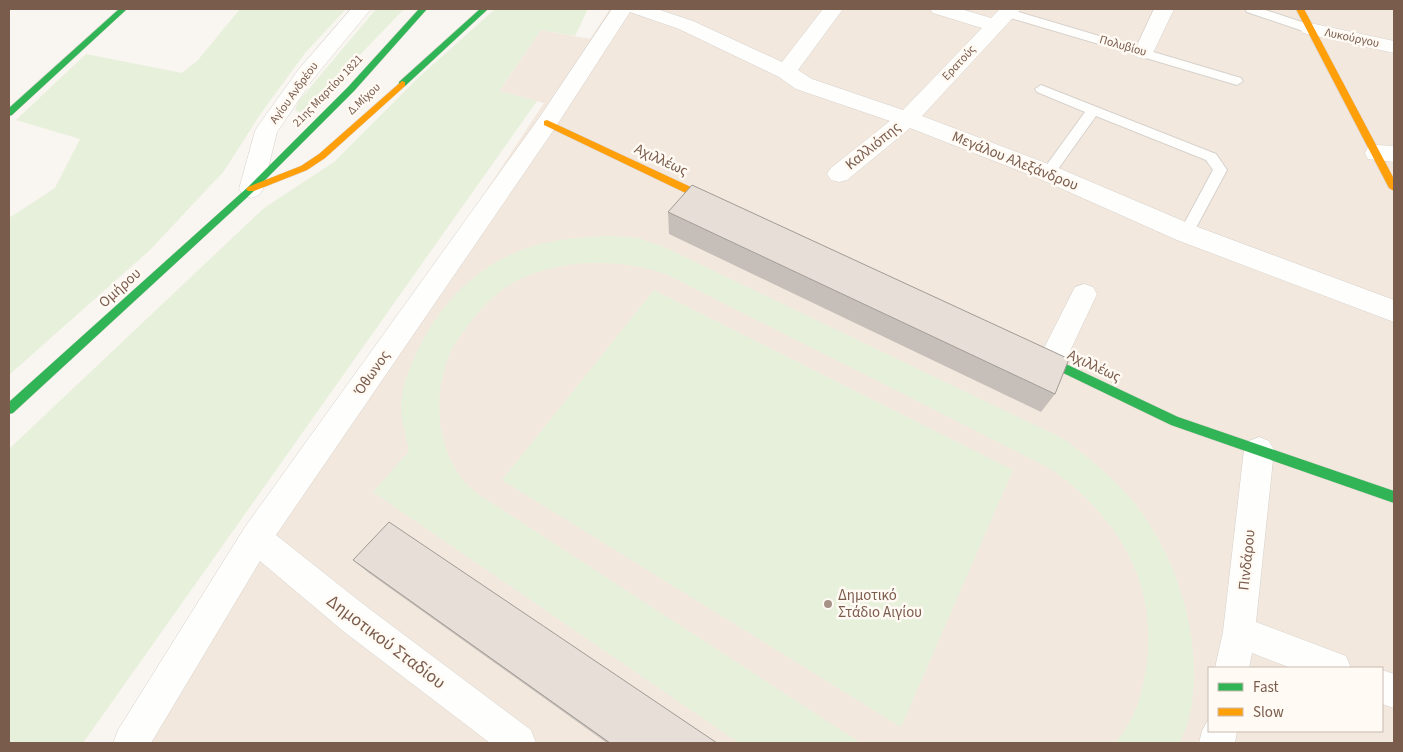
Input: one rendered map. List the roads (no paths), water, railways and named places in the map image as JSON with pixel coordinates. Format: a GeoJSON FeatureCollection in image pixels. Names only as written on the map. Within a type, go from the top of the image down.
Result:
{"type":"FeatureCollection","features":[{"type":"Feature","properties":{"kind":"street"},"geometry":{"type":"LineString","coordinates":[[9,113],[123,9]]}},
{"type":"Feature","properties":{"kind":"street","name":"Αγίου Ανδρέου"},"geometry":{"type":"LineString","coordinates":[[251,189],[266,132],[306,74],[361,9]]}},
{"type":"Feature","properties":{"kind":"street","name":"21ης Μαρτίου 1821"},"geometry":{"type":"LineString","coordinates":[[251,189],[351,89],[422,9]]}},
{"type":"Feature","properties":{"kind":"street","name":"Δ.Μίχου"},"geometry":{"type":"LineString","coordinates":[[251,189],[304,168],[322,156],[484,9]]}},
{"type":"Feature","properties":{"kind":"street","name":"Όθωνος"},"geometry":{"type":"LineString","coordinates":[[131,743],[256,538],[547,123],[622,9]]}},
{"type":"Feature","properties":{"kind":"street","name":"Μεγάλου Αλεξάνδρου"},"geometry":{"type":"LineString","coordinates":[[638,9],[686,25],[786,72],[804,84],[907,119],[1048,173],[1186,233],[1394,311]]}},
{"type":"Feature","properties":{"kind":"street"},"geometry":{"type":"LineString","coordinates":[[786,72],[833,9]]}},
{"type":"Feature","properties":{"kind":"street"},"geometry":{"type":"LineString","coordinates":[[940,9],[1004,16]]}},
{"type":"Feature","properties":{"kind":"street"},"geometry":{"type":"LineString","coordinates":[[1144,52],[1164,9]]}},
{"type":"Feature","properties":{"kind":"street"},"geometry":{"type":"LineString","coordinates":[[1300,9],[1385,154],[1394,188]]}},
{"type":"Feature","properties":{"kind":"street","name":"Ερατούς"},"geometry":{"type":"LineString","coordinates":[[907,119],[1004,16]]}},
{"type":"Feature","properties":{"kind":"street","name":"Λυκούργου"},"geometry":{"type":"LineString","coordinates":[[1310,29],[1394,46]]}},
{"type":"Feature","properties":{"kind":"street","name":"Καλλιόπης"},"geometry":{"type":"LineString","coordinates":[[839,174],[907,119]]}},
{"type":"Feature","properties":{"kind":"street","name":"Αχιλλέως"},"geometry":{"type":"LineString","coordinates":[[547,123],[736,213]]}},
{"type":"Feature","properties":{"kind":"street","name":"Ομήρου"},"geometry":{"type":"LineString","coordinates":[[9,409],[251,189]]}},
{"type":"Feature","properties":{"kind":"street"},"geometry":{"type":"LineString","coordinates":[[1051,362],[1084,294]]}},
{"type":"Feature","properties":{"kind":"street","name":"Αχιλλέως"},"geometry":{"type":"LineString","coordinates":[[1024,350],[1176,421],[1394,497]]}},
{"type":"Feature","properties":{"kind":"street","name":"Πινδάρου"},"geometry":{"type":"LineString","coordinates":[[1232,667],[1239,632],[1259,450]]}},
{"type":"Feature","properties":{"kind":"street","name":"Δημοτικού Σταδίου"},"geometry":{"type":"LineString","coordinates":[[256,538],[502,738]]}},
{"type":"Feature","properties":{"kind":"street"},"geometry":{"type":"LineString","coordinates":[[1239,632],[1331,667]]}},
{"type":"Feature","properties":{"kind":"lane"},"geometry":{"type":"LineString","coordinates":[[1252,9],[1310,29]]}},
{"type":"Feature","properties":{"kind":"lane","name":"Πολυβίου"},"geometry":{"type":"LineString","coordinates":[[1004,16],[1144,52],[1237,81]]}},
{"type":"Feature","properties":{"kind":"lane"},"geometry":{"type":"LineString","coordinates":[[1041,89],[1211,157],[1220,170],[1186,233]]}},
{"type":"Feature","properties":{"kind":"lane"},"geometry":{"type":"LineString","coordinates":[[1048,173],[1094,109]]}},
{"type":"Feature","properties":{"kind":"place","name":"Δημοτικό Στάδιο Αιγίου"},"geometry":{"type":"Point","coordinates":[828,604]}}]}
